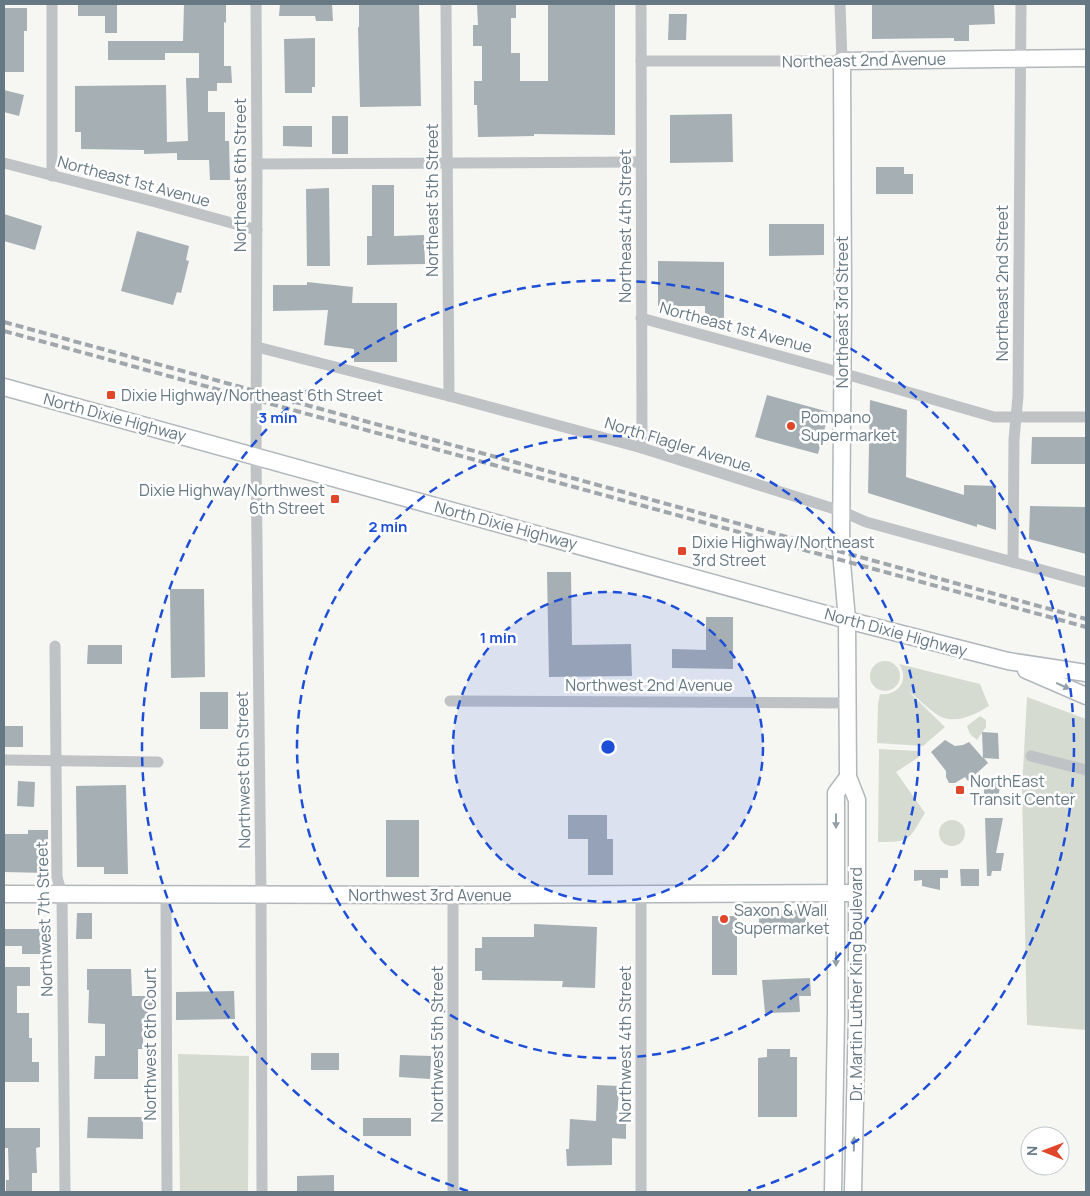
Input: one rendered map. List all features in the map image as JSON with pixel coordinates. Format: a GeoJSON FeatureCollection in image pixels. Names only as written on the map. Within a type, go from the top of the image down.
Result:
{"type":"FeatureCollection","features":[{"type":"Feature","properties":{"kind":"main road","name":"Northeast 2nd Avenue"},"geometry":{"type":"LineString","coordinates":[[842,61],[1086,58]]}},
{"type":"Feature","properties":{"kind":"main road","name":"Northeast 3rd Street"},"geometry":{"type":"LineString","coordinates":[[842,61],[841,560],[847,620]]}},
{"type":"Feature","properties":{"kind":"main road","name":"North Dixie Highway"},"geometry":{"type":"LineString","coordinates":[[4,387],[847,620],[1008,662],[1086,672]]}},
{"type":"Feature","properties":{"kind":"main road","name":"Dr. Martin Luther King Boulevard"},"geometry":{"type":"LineString","coordinates":[[847,620],[848,777],[857,800],[857,1014],[853,1192]]}},
{"type":"Feature","properties":{"kind":"main road","name":"North Dixie Highway"},"geometry":{"type":"LineString","coordinates":[[1008,662],[1086,696]]}},
{"type":"Feature","properties":{"kind":"main road","name":"Dr. Martin Luther King Boulevard"},"geometry":{"type":"LineString","coordinates":[[833,1192],[836,1015],[836,793],[848,777]]}},
{"type":"Feature","properties":{"kind":"main road","name":"Northwest 3rd Avenue"},"geometry":{"type":"LineString","coordinates":[[4,894],[453,896],[857,893]]}},
{"type":"Feature","properties":{"kind":"main road"},"geometry":{"type":"LineString","coordinates":[[836,1015],[857,1014]]}},
{"type":"Feature","properties":{"kind":"street"},"geometry":{"type":"LineString","coordinates":[[52,4],[52,176]]}},
{"type":"Feature","properties":{"kind":"street","name":"Northeast 6th Street"},"geometry":{"type":"LineString","coordinates":[[256,4],[258,164],[257,347]]}},
{"type":"Feature","properties":{"kind":"street","name":"Northeast 5th Street"},"geometry":{"type":"LineString","coordinates":[[446,4],[449,396]]}},
{"type":"Feature","properties":{"kind":"street","name":"Northeast 4th Street"},"geometry":{"type":"LineString","coordinates":[[641,4],[642,448]]}},
{"type":"Feature","properties":{"kind":"street","name":"Northeast 3rd Street"},"geometry":{"type":"LineString","coordinates":[[840,4],[842,61]]}},
{"type":"Feature","properties":{"kind":"street","name":"Northeast 2nd Street"},"geometry":{"type":"LineString","coordinates":[[1012,562],[1014,439],[1018,396],[1021,4]]}},
{"type":"Feature","properties":{"kind":"street","name":"Northeast 2nd Avenue"},"geometry":{"type":"LineString","coordinates":[[641,61],[842,61]]}},
{"type":"Feature","properties":{"kind":"street"},"geometry":{"type":"LineString","coordinates":[[258,164],[641,162]]}},
{"type":"Feature","properties":{"kind":"street","name":"Northeast 1st Avenue"},"geometry":{"type":"LineString","coordinates":[[4,163],[257,230]]}},
{"type":"Feature","properties":{"kind":"street","name":"Northeast 1st Avenue"},"geometry":{"type":"LineString","coordinates":[[641,318],[994,417],[1086,417]]}},
{"type":"Feature","properties":{"kind":"street","name":"North Flagler Avenue"},"geometry":{"type":"LineString","coordinates":[[257,347],[642,448],[841,511],[866,522],[1086,582]]}},
{"type":"Feature","properties":{"kind":"street","name":"Northwest 6th Street"},"geometry":{"type":"LineString","coordinates":[[257,347],[256,456],[262,1192]]}},
{"type":"Feature","properties":{"kind":"street","name":"Northwest 7th Street"},"geometry":{"type":"LineString","coordinates":[[55,646],[58,878],[62,895],[65,1192]]}},
{"type":"Feature","properties":{"kind":"street","name":"Northwest 2nd Avenue"},"geometry":{"type":"LineString","coordinates":[[450,701],[848,703]]}},
{"type":"Feature","properties":{"kind":"street"},"geometry":{"type":"LineString","coordinates":[[1031,756],[1086,770]]}},
{"type":"Feature","properties":{"kind":"street"},"geometry":{"type":"LineString","coordinates":[[4,760],[158,762]]}},
{"type":"Feature","properties":{"kind":"street","name":"Northwest 4th Street"},"geometry":{"type":"LineString","coordinates":[[641,895],[641,1192]]}},
{"type":"Feature","properties":{"kind":"street","name":"Northwest 6th Court"},"geometry":{"type":"LineString","coordinates":[[166,896],[167,1192]]}},
{"type":"Feature","properties":{"kind":"street","name":"Northwest 5th Street"},"geometry":{"type":"LineString","coordinates":[[453,896],[453,1192]]}},
{"type":"Feature","properties":{"kind":"shaded area"},"geometry":{"type":"Polygon","coordinates":[[[885,661],[896,665],[900,676],[896,687],[885,691],[874,687],[870,676],[874,665],[885,661]]]}},
{"type":"Feature","properties":{"kind":"shaded area"},"geometry":{"type":"Polygon","coordinates":[[[899,664],[980,684],[989,706],[960,719],[947,719],[941,717],[907,690],[945,727],[923,746],[877,743],[880,694],[897,690],[900,686],[903,676],[899,664]]]}},
{"type":"Feature","properties":{"kind":"shaded area"},"geometry":{"type":"Polygon","coordinates":[[[1027,697],[1086,719],[1086,1030],[1027,1025],[1022,789],[1027,697]]]}},
{"type":"Feature","properties":{"kind":"shaded area"},"geometry":{"type":"Polygon","coordinates":[[[980,716],[986,720],[986,727],[977,740],[970,734],[967,726],[980,716]]]}},
{"type":"Feature","properties":{"kind":"shaded area"},"geometry":{"type":"Polygon","coordinates":[[[879,749],[918,751],[919,757],[896,772],[925,813],[912,834],[903,840],[878,842],[879,749]]]}},
{"type":"Feature","properties":{"kind":"shaded area"},"geometry":{"type":"Polygon","coordinates":[[[952,820],[961,824],[965,833],[961,842],[952,846],[943,842],[939,833],[943,824],[952,820]]]}},
{"type":"Feature","properties":{"kind":"shaded area"},"geometry":{"type":"Polygon","coordinates":[[[178,1054],[249,1056],[248,1192],[180,1192],[178,1054]]]}},
{"type":"Feature","properties":{"kind":"building"},"geometry":{"type":"Polygon","coordinates":[[[78,4],[117,4],[117,33],[105,33],[105,16],[78,16],[78,4]]]}},
{"type":"Feature","properties":{"kind":"building"},"geometry":{"type":"Polygon","coordinates":[[[184,4],[226,4],[224,66],[231,66],[232,83],[217,83],[217,91],[208,91],[208,112],[225,112],[225,141],[229,141],[230,180],[210,180],[209,160],[177,160],[177,153],[144,154],[144,150],[81,149],[81,132],[75,132],[75,86],[166,85],[167,142],[188,141],[186,78],[199,78],[199,53],[165,53],[165,60],[108,60],[108,41],[183,41],[184,4]]]}},
{"type":"Feature","properties":{"kind":"building"},"geometry":{"type":"Polygon","coordinates":[[[280,4],[332,4],[333,21],[316,21],[315,16],[279,16],[280,4]]]}},
{"type":"Feature","properties":{"kind":"building"},"geometry":{"type":"Polygon","coordinates":[[[359,4],[419,4],[421,106],[360,107],[359,4]]]}},
{"type":"Feature","properties":{"kind":"building"},"geometry":{"type":"Polygon","coordinates":[[[477,4],[516,4],[516,18],[511,18],[511,53],[520,53],[520,81],[548,81],[548,4],[615,4],[615,135],[534,134],[534,136],[478,137],[477,105],[474,105],[474,81],[482,81],[482,46],[473,46],[473,25],[478,25],[477,4]]]}},
{"type":"Feature","properties":{"kind":"building"},"geometry":{"type":"Polygon","coordinates":[[[872,4],[994,4],[995,24],[969,25],[969,41],[954,41],[954,38],[872,39],[872,4]]]}},
{"type":"Feature","properties":{"kind":"building"},"geometry":{"type":"Polygon","coordinates":[[[4,8],[27,8],[27,31],[24,31],[24,72],[4,72],[4,8]]]}},
{"type":"Feature","properties":{"kind":"building"},"geometry":{"type":"Polygon","coordinates":[[[669,14],[687,14],[686,40],[668,40],[669,14]]]}},
{"type":"Feature","properties":{"kind":"building"},"geometry":{"type":"Polygon","coordinates":[[[315,38],[315,87],[312,87],[312,93],[285,93],[284,39],[315,38]]]}},
{"type":"Feature","properties":{"kind":"building"},"geometry":{"type":"Polygon","coordinates":[[[4,90],[24,95],[19,116],[4,112],[4,90]]]}},
{"type":"Feature","properties":{"kind":"building"},"geometry":{"type":"Polygon","coordinates":[[[732,114],[733,162],[670,163],[670,115],[732,114]]]}},
{"type":"Feature","properties":{"kind":"building"},"geometry":{"type":"Polygon","coordinates":[[[332,116],[348,116],[348,154],[332,154],[332,116]]]}},
{"type":"Feature","properties":{"kind":"building"},"geometry":{"type":"Polygon","coordinates":[[[283,126],[312,126],[312,147],[283,146],[283,126]]]}},
{"type":"Feature","properties":{"kind":"building"},"geometry":{"type":"Polygon","coordinates":[[[876,167],[904,167],[904,174],[913,174],[913,194],[876,194],[876,167]]]}},
{"type":"Feature","properties":{"kind":"building"},"geometry":{"type":"Polygon","coordinates":[[[372,185],[394,185],[394,236],[424,235],[425,264],[367,265],[367,236],[372,236],[372,185]]]}},
{"type":"Feature","properties":{"kind":"building"},"geometry":{"type":"Polygon","coordinates":[[[329,188],[330,266],[307,266],[306,189],[329,188]]]}},
{"type":"Feature","properties":{"kind":"building"},"geometry":{"type":"Polygon","coordinates":[[[4,214],[42,226],[35,250],[4,241],[4,214]]]}},
{"type":"Feature","properties":{"kind":"building"},"geometry":{"type":"Polygon","coordinates":[[[769,224],[824,224],[824,255],[769,256],[769,224]]]}},
{"type":"Feature","properties":{"kind":"building"},"geometry":{"type":"Polygon","coordinates":[[[137,231],[189,246],[186,260],[189,261],[181,293],[177,292],[173,305],[121,291],[137,231]]]}},
{"type":"Feature","properties":{"kind":"building"},"geometry":{"type":"Polygon","coordinates":[[[658,261],[724,262],[724,320],[705,320],[705,306],[658,306],[658,261]]]}},
{"type":"Feature","properties":{"kind":"building"},"geometry":{"type":"Polygon","coordinates":[[[307,282],[353,287],[352,303],[397,303],[397,362],[354,362],[354,349],[324,345],[328,310],[273,311],[273,285],[307,285],[307,282]]]}},
{"type":"Feature","properties":{"kind":"building"},"geometry":{"type":"Polygon","coordinates":[[[767,395],[829,412],[818,454],[755,437],[767,395]]]}},
{"type":"Feature","properties":{"kind":"building"},"geometry":{"type":"Polygon","coordinates":[[[870,400],[907,410],[906,477],[964,495],[964,485],[996,486],[996,530],[977,524],[977,527],[868,493],[870,400]]]}},
{"type":"Feature","properties":{"kind":"building"},"geometry":{"type":"Polygon","coordinates":[[[1032,437],[1086,437],[1086,464],[1031,464],[1032,437]]]}},
{"type":"Feature","properties":{"kind":"building"},"geometry":{"type":"Polygon","coordinates":[[[1030,506],[1086,507],[1086,554],[1029,539],[1030,506]]]}},
{"type":"Feature","properties":{"kind":"building"},"geometry":{"type":"Polygon","coordinates":[[[547,572],[571,572],[572,645],[631,644],[632,676],[549,677],[547,572]]]}},
{"type":"Feature","properties":{"kind":"building"},"geometry":{"type":"Polygon","coordinates":[[[170,589],[204,589],[205,677],[171,678],[170,589]]]}},
{"type":"Feature","properties":{"kind":"building"},"geometry":{"type":"Polygon","coordinates":[[[706,617],[733,617],[733,669],[672,668],[672,649],[706,650],[706,617]]]}},
{"type":"Feature","properties":{"kind":"building"},"geometry":{"type":"Polygon","coordinates":[[[88,645],[122,645],[122,664],[87,664],[88,645]]]}},
{"type":"Feature","properties":{"kind":"building"},"geometry":{"type":"Polygon","coordinates":[[[200,692],[228,692],[228,729],[200,729],[200,692]]]}},
{"type":"Feature","properties":{"kind":"building"},"geometry":{"type":"Polygon","coordinates":[[[4,726],[23,726],[23,747],[4,747],[4,726]]]}},
{"type":"Feature","properties":{"kind":"building"},"geometry":{"type":"Polygon","coordinates":[[[982,732],[998,733],[999,759],[984,758],[988,763],[968,781],[965,777],[955,783],[949,783],[946,771],[931,752],[945,740],[955,746],[969,742],[983,758],[982,732]]]}},
{"type":"Feature","properties":{"kind":"building"},"geometry":{"type":"Polygon","coordinates":[[[1002,779],[998,797],[984,796],[984,781],[1002,779]]]}},
{"type":"Feature","properties":{"kind":"building"},"geometry":{"type":"Polygon","coordinates":[[[18,781],[35,782],[34,807],[17,806],[18,781]]]}},
{"type":"Feature","properties":{"kind":"building"},"geometry":{"type":"Polygon","coordinates":[[[126,785],[128,874],[104,874],[104,867],[77,867],[76,786],[126,785]]]}},
{"type":"Feature","properties":{"kind":"building"},"geometry":{"type":"Polygon","coordinates":[[[568,815],[607,815],[607,839],[613,839],[613,875],[588,875],[588,839],[568,839],[568,815]]]}},
{"type":"Feature","properties":{"kind":"building"},"geometry":{"type":"Polygon","coordinates":[[[985,818],[1003,818],[996,853],[1004,853],[1001,871],[992,871],[991,876],[987,876],[985,818]]]}},
{"type":"Feature","properties":{"kind":"building"},"geometry":{"type":"Polygon","coordinates":[[[386,820],[419,820],[419,877],[386,877],[386,820]]]}},
{"type":"Feature","properties":{"kind":"building"},"geometry":{"type":"Polygon","coordinates":[[[28,830],[48,830],[48,873],[4,872],[4,834],[28,834],[28,830]]]}},
{"type":"Feature","properties":{"kind":"building"},"geometry":{"type":"Polygon","coordinates":[[[960,869],[979,869],[979,886],[961,886],[960,869]]]}},
{"type":"Feature","properties":{"kind":"building"},"geometry":{"type":"Polygon","coordinates":[[[914,870],[948,870],[948,878],[940,878],[940,890],[922,886],[922,880],[914,881],[914,870]]]}},
{"type":"Feature","properties":{"kind":"building"},"geometry":{"type":"Polygon","coordinates":[[[759,910],[806,910],[806,930],[759,930],[759,910]]]}},
{"type":"Feature","properties":{"kind":"building"},"geometry":{"type":"Polygon","coordinates":[[[77,913],[92,913],[92,939],[76,939],[77,913]]]}},
{"type":"Feature","properties":{"kind":"building"},"geometry":{"type":"Polygon","coordinates":[[[712,916],[737,916],[737,975],[712,975],[712,916]]]}},
{"type":"Feature","properties":{"kind":"building"},"geometry":{"type":"Polygon","coordinates":[[[534,924],[597,927],[595,988],[562,987],[563,981],[482,980],[482,971],[475,971],[475,948],[482,948],[482,937],[534,937],[534,924]]]}},
{"type":"Feature","properties":{"kind":"building"},"geometry":{"type":"Polygon","coordinates":[[[4,929],[44,929],[44,954],[22,954],[22,946],[4,946],[4,929]]]}},
{"type":"Feature","properties":{"kind":"building"},"geometry":{"type":"Polygon","coordinates":[[[4,967],[30,967],[30,986],[17,986],[17,1013],[29,1013],[29,1038],[32,1038],[32,1062],[39,1062],[39,1082],[4,1082],[4,967]]]}},
{"type":"Feature","properties":{"kind":"building"},"geometry":{"type":"Polygon","coordinates":[[[87,969],[131,969],[132,996],[153,996],[153,1024],[143,1024],[143,1049],[138,1049],[138,1079],[94,1079],[95,1056],[105,1056],[105,1024],[88,1023],[89,990],[87,990],[87,969]]]}},
{"type":"Feature","properties":{"kind":"building"},"geometry":{"type":"Polygon","coordinates":[[[810,978],[811,996],[799,996],[800,1012],[765,1013],[762,980],[810,978]]]}},
{"type":"Feature","properties":{"kind":"building"},"geometry":{"type":"Polygon","coordinates":[[[234,991],[235,1019],[176,1020],[176,992],[234,991]]]}},
{"type":"Feature","properties":{"kind":"building"},"geometry":{"type":"Polygon","coordinates":[[[767,1049],[790,1049],[790,1057],[797,1057],[797,1117],[758,1117],[758,1058],[767,1057],[767,1049]]]}},
{"type":"Feature","properties":{"kind":"building"},"geometry":{"type":"Polygon","coordinates":[[[311,1053],[339,1053],[339,1070],[311,1070],[311,1053]]]}},
{"type":"Feature","properties":{"kind":"building"},"geometry":{"type":"Polygon","coordinates":[[[400,1055],[431,1056],[430,1079],[399,1077],[400,1055]]]}},
{"type":"Feature","properties":{"kind":"building"},"geometry":{"type":"Polygon","coordinates":[[[597,1085],[619,1086],[617,1121],[626,1122],[626,1139],[612,1138],[612,1165],[567,1166],[566,1149],[569,1149],[570,1119],[596,1121],[597,1085]]]}},
{"type":"Feature","properties":{"kind":"building"},"geometry":{"type":"Polygon","coordinates":[[[88,1117],[143,1117],[143,1139],[87,1138],[88,1117]]]}},
{"type":"Feature","properties":{"kind":"building"},"geometry":{"type":"Polygon","coordinates":[[[363,1118],[411,1118],[411,1136],[363,1136],[363,1118]]]}},
{"type":"Feature","properties":{"kind":"building"},"geometry":{"type":"Polygon","coordinates":[[[4,1128],[40,1128],[40,1147],[36,1148],[37,1173],[32,1173],[32,1192],[6,1192],[6,1180],[9,1180],[8,1148],[4,1148],[4,1128]]]}},
{"type":"Feature","properties":{"kind":"building"},"geometry":{"type":"Polygon","coordinates":[[[334,1175],[334,1192],[297,1192],[297,1176],[334,1175]]]}},
{"type":"Feature","properties":{"kind":"railway"},"geometry":{"type":"LineString","coordinates":[[4,322],[1086,619]]}},
{"type":"Feature","properties":{"kind":"railway"},"geometry":{"type":"LineString","coordinates":[[4,331],[1086,627]]}},
{"type":"Feature","properties":{"kind":"place","name":"Dixie Highway/Northeast 6th Street"},"geometry":{"type":"Point","coordinates":[111,395]}},
{"type":"Feature","properties":{"kind":"place","name":"Pompano Supermarket"},"geometry":{"type":"Point","coordinates":[791,426]}},
{"type":"Feature","properties":{"kind":"place","name":"Dixie Highway/Northwest 6th Street"},"geometry":{"type":"Point","coordinates":[335,499]}},
{"type":"Feature","properties":{"kind":"place","name":"Dixie Highway/Northeast 3rd Street"},"geometry":{"type":"Point","coordinates":[682,551]}},
{"type":"Feature","properties":{"kind":"place","name":"NorthEast Transit Center"},"geometry":{"type":"Point","coordinates":[960,790]}},
{"type":"Feature","properties":{"kind":"place","name":"Saxon & Wall Supermarket"},"geometry":{"type":"Point","coordinates":[724,919]}}]}
